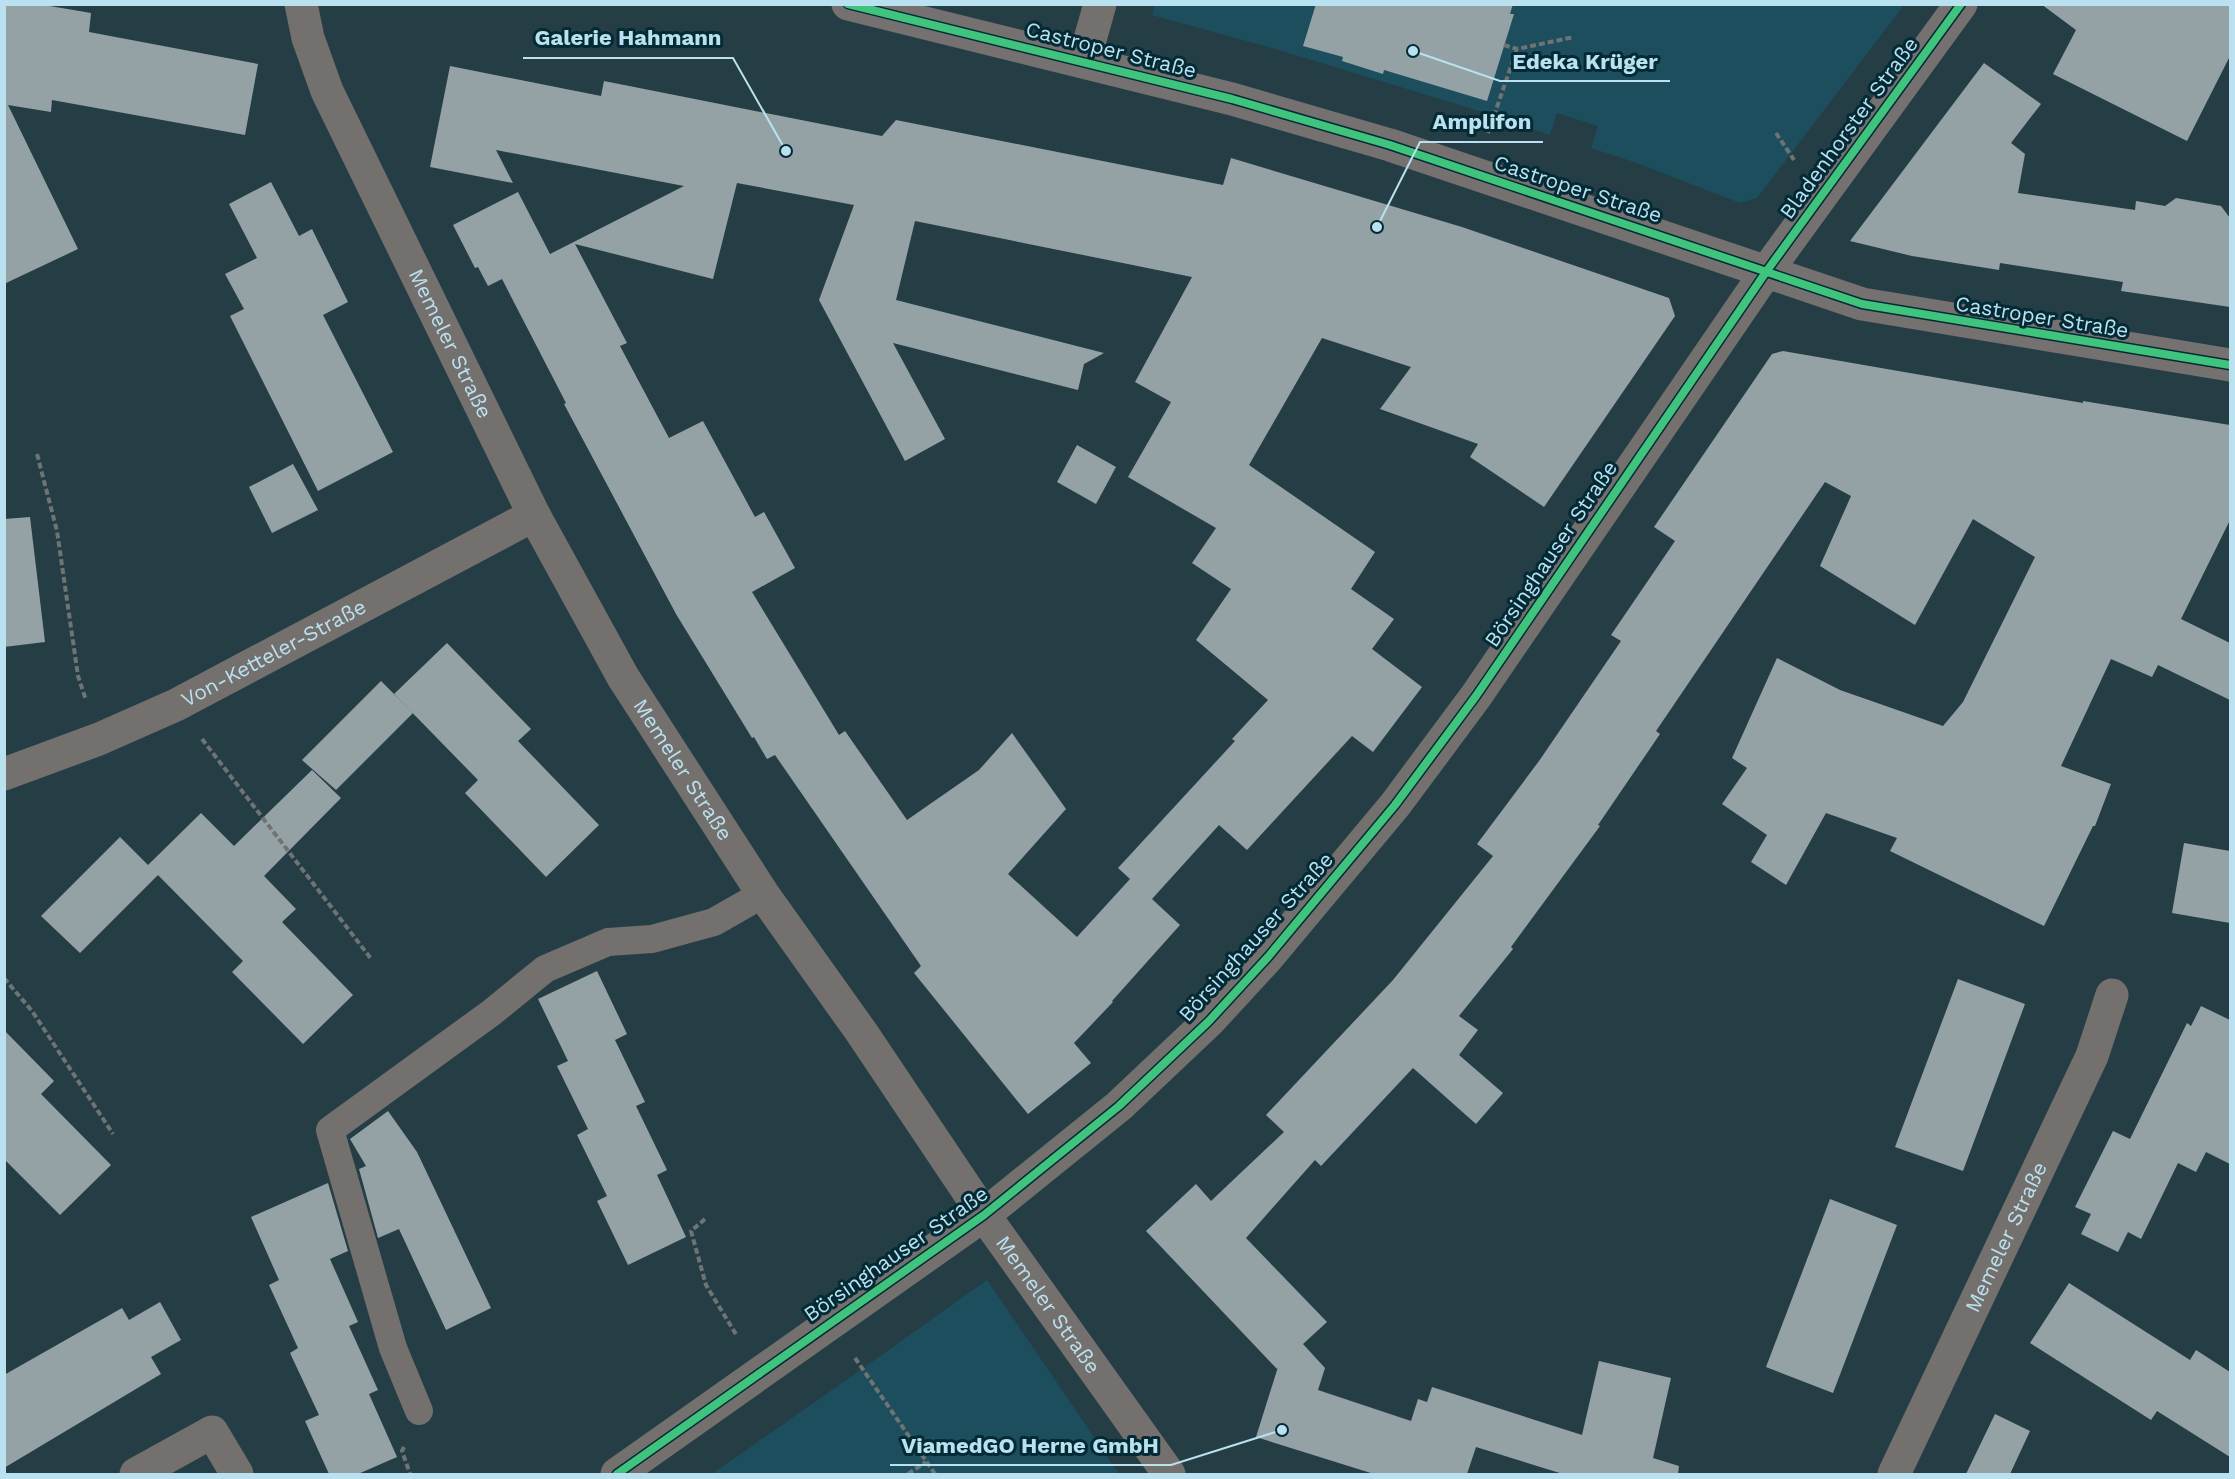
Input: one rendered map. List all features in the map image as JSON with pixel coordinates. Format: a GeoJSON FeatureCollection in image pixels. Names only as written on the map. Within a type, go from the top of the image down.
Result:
{"type":"FeatureCollection","features":[{"type":"Feature","properties":{"kind":"main road","name":"Castroper Straße"},"geometry":{"type":"LineString","coordinates":[[848,4],[1244,102],[1390,145],[1862,304],[2230,365]]}},
{"type":"Feature","properties":{"kind":"main road","name":"Bladenhorster Straße"},"geometry":{"type":"LineString","coordinates":[[1766,272],[1961,4]]}},
{"type":"Feature","properties":{"kind":"street","name":"Memeler Straße"},"geometry":{"type":"LineString","coordinates":[[301,4],[308,38],[327,91],[534,515],[623,677],[763,894],[862,1033],[984,1215],[1169,1474]]}},
{"type":"Feature","properties":{"kind":"street"},"geometry":{"type":"LineString","coordinates":[[1084,61],[1100,4]]}},
{"type":"Feature","properties":{"kind":"street","name":"Börsinghauser Straße"},"geometry":{"type":"LineString","coordinates":[[617,1474],[984,1215],[1119,1106],[1209,1021],[1268,957],[1395,805],[1476,696],[1766,272]]}},
{"type":"Feature","properties":{"kind":"street","name":"Von-Ketteler-Straße"},"geometry":{"type":"LineString","coordinates":[[4,774],[99,739],[176,705],[534,515]]}},
{"type":"Feature","properties":{"kind":"street","name":"Memeler Straße"},"geometry":{"type":"LineString","coordinates":[[1894,1474],[2091,1056],[2112,995]]}},
{"type":"Feature","properties":{"kind":"street"},"geometry":{"type":"LineString","coordinates":[[136,1474],[212,1432],[237,1474]]}},
{"type":"Feature","properties":{"kind":"lane"},"geometry":{"type":"LineString","coordinates":[[419,1411],[393,1348],[330,1130],[491,1013],[545,969],[608,942],[652,939],[714,922],[763,894]]}},
{"type":"Feature","properties":{"kind":"path"},"geometry":{"type":"LineString","coordinates":[[1504,45],[1517,49],[1574,37]]}},
{"type":"Feature","properties":{"kind":"path"},"geometry":{"type":"LineString","coordinates":[[1474,173],[1517,49]]}},
{"type":"Feature","properties":{"kind":"path"},"geometry":{"type":"LineString","coordinates":[[37,454],[57,531],[78,676],[99,739]]}},
{"type":"Feature","properties":{"kind":"path"},"geometry":{"type":"LineString","coordinates":[[176,705],[372,960]]}},
{"type":"Feature","properties":{"kind":"path"},"geometry":{"type":"LineString","coordinates":[[4,978],[32,1011],[113,1134]]}},
{"type":"Feature","properties":{"kind":"path"},"geometry":{"type":"LineString","coordinates":[[705,1219],[691,1231],[706,1285],[759,1373]]}},
{"type":"Feature","properties":{"kind":"path"},"geometry":{"type":"LineString","coordinates":[[862,1369],[935,1474]]}},
{"type":"Feature","properties":{"kind":"path"},"geometry":{"type":"LineString","coordinates":[[908,1474],[926,1462]]}},
{"type":"Feature","properties":{"kind":"shaded area"},"geometry":{"type":"Polygon","coordinates":[[[1155,4],[1904,5],[1757,198],[1740,203],[1637,163],[1591,148],[1598,126],[1557,113],[1550,135],[1473,109],[1272,48],[1152,15],[1155,4]]]}},
{"type":"Feature","properties":{"kind":"shaded area"},"geometry":{"type":"Polygon","coordinates":[[[987,1280],[1119,1474],[712,1474],[862,1369],[987,1280]]]}},
{"type":"Feature","properties":{"kind":"building"},"geometry":{"type":"Polygon","coordinates":[[[4,4],[38,4],[91,13],[89,32],[258,64],[245,135],[52,100],[51,112],[8,105],[78,249],[4,284],[4,4]]]}},
{"type":"Feature","properties":{"kind":"building"},"geometry":{"type":"Polygon","coordinates":[[[1316,4],[1513,4],[1510,14],[1514,14],[1487,101],[1384,70],[1383,74],[1342,61],[1343,57],[1303,46],[1316,4]]]}},
{"type":"Feature","properties":{"kind":"building"},"geometry":{"type":"Polygon","coordinates":[[[2041,4],[2230,4],[2230,56],[2187,141],[2053,74],[2076,30],[2041,4]]]}},
{"type":"Feature","properties":{"kind":"building"},"geometry":{"type":"Polygon","coordinates":[[[1984,63],[2041,104],[2011,143],[2025,154],[2018,193],[2135,210],[2136,201],[2165,206],[2176,198],[2221,206],[2230,218],[2230,307],[2121,291],[2123,282],[2000,263],[1999,270],[1912,256],[1850,241],[1984,63]]]}},
{"type":"Feature","properties":{"kind":"building"},"geometry":{"type":"Polygon","coordinates":[[[450,66],[601,96],[604,81],[882,136],[896,120],[1223,185],[1231,158],[1462,227],[1669,298],[1675,316],[1544,507],[1470,457],[1478,444],[1380,409],[1411,367],[1322,338],[1249,465],[1375,552],[1351,589],[1394,619],[1372,649],[1422,687],[1373,752],[1352,736],[1247,850],[1219,825],[1152,899],[1180,925],[1074,1043],[1091,1063],[1028,1114],[914,973],[921,966],[775,755],[767,759],[754,737],[752,738],[676,614],[564,404],[566,403],[502,279],[488,286],[478,267],[475,268],[453,225],[518,192],[550,254],[684,186],[496,150],[513,183],[430,167],[450,66]],[[737,183],[713,279],[575,244],[627,343],[620,346],[669,438],[703,421],[755,517],[764,512],[795,568],[752,592],[839,735],[845,731],[907,820],[979,770],[1012,733],[1066,809],[1008,874],[1077,937],[1130,879],[1118,868],[1235,741],[1232,739],[1268,700],[1196,640],[1231,589],[1192,563],[1216,528],[1128,477],[1171,402],[1135,382],[1192,277],[915,221],[896,300],[1104,353],[1084,364],[1078,390],[893,343],[945,439],[905,461],[819,300],[854,205],[737,183]]]}},
{"type":"Feature","properties":{"kind":"building"},"geometry":{"type":"Polygon","coordinates":[[[271,182],[299,236],[312,229],[348,302],[323,315],[393,452],[318,491],[230,316],[244,309],[225,274],[257,258],[229,204],[271,182]]]}},
{"type":"Feature","properties":{"kind":"building"},"geometry":{"type":"Polygon","coordinates":[[[1783,351],[2083,403],[2083,401],[2230,425],[2230,520],[2181,619],[2230,643],[2230,700],[2158,665],[2152,677],[2111,659],[2061,766],[2111,784],[2095,826],[2044,926],[1890,851],[1897,838],[1826,813],[1786,885],[1751,862],[1767,835],[1722,804],[1747,768],[1732,758],[1777,658],[1840,690],[1943,726],[1963,702],[2035,557],[1973,519],[1915,625],[1820,566],[1851,496],[1825,482],[1656,731],[1660,734],[1598,825],[1600,826],[1511,947],[1513,949],[1459,1016],[1478,1030],[1459,1055],[1503,1093],[1476,1124],[1413,1068],[1321,1166],[1315,1160],[1246,1238],[1327,1322],[1303,1344],[1325,1368],[1318,1390],[1411,1421],[1418,1399],[1427,1402],[1432,1387],[1582,1435],[1599,1361],[1671,1378],[1653,1458],[1679,1466],[1678,1474],[1563,1474],[1476,1447],[1467,1474],[1374,1474],[1256,1437],[1278,1367],[1277,1369],[1146,1231],[1196,1184],[1211,1201],[1284,1132],[1266,1115],[1393,980],[1493,856],[1477,844],[1539,761],[1621,641],[1611,635],[1675,541],[1654,527],[1772,354],[1783,351]]]}},
{"type":"Feature","properties":{"kind":"building"},"geometry":{"type":"Polygon","coordinates":[[[1077,445],[1116,467],[1096,504],[1057,482],[1077,445]]]}},
{"type":"Feature","properties":{"kind":"building"},"geometry":{"type":"Polygon","coordinates":[[[293,464],[318,510],[272,533],[249,487],[293,464]]]}},
{"type":"Feature","properties":{"kind":"building"},"geometry":{"type":"Polygon","coordinates":[[[30,517],[45,642],[4,647],[4,519],[30,517]]]}},
{"type":"Feature","properties":{"kind":"building"},"geometry":{"type":"Polygon","coordinates":[[[447,643],[531,729],[518,741],[599,825],[546,877],[465,793],[478,780],[394,694],[447,643]]]}},
{"type":"Feature","properties":{"kind":"building"},"geometry":{"type":"Polygon","coordinates":[[[381,681],[413,713],[336,790],[302,760],[381,681]]]}},
{"type":"Feature","properties":{"kind":"building"},"geometry":{"type":"Polygon","coordinates":[[[312,770],[341,798],[264,876],[296,909],[282,922],[353,995],[303,1044],[232,972],[243,961],[158,875],[80,953],[41,916],[120,837],[148,865],[201,813],[234,846],[312,770]]]}},
{"type":"Feature","properties":{"kind":"building"},"geometry":{"type":"Polygon","coordinates":[[[2184,843],[2230,851],[2230,923],[2172,913],[2184,843]]]}},
{"type":"Feature","properties":{"kind":"building"},"geometry":{"type":"Polygon","coordinates":[[[597,971],[627,1034],[615,1040],[645,1102],[636,1106],[667,1170],[657,1175],[686,1237],[628,1265],[597,1201],[607,1196],[577,1135],[588,1129],[557,1066],[568,1061],[538,999],[597,971]]]}},
{"type":"Feature","properties":{"kind":"building"},"geometry":{"type":"Polygon","coordinates":[[[1958,979],[2025,1004],[1963,1171],[1895,1147],[1958,979]]]}},
{"type":"Feature","properties":{"kind":"building"},"geometry":{"type":"Polygon","coordinates":[[[2201,1006],[2230,1020],[2230,1164],[2206,1152],[2196,1172],[2178,1163],[2141,1239],[2128,1232],[2118,1252],[2081,1234],[2091,1214],[2075,1207],[2113,1131],[2130,1139],[2187,1023],[2191,1026],[2201,1006]]]}},
{"type":"Feature","properties":{"kind":"building"},"geometry":{"type":"Polygon","coordinates":[[[4,1030],[54,1081],[41,1094],[111,1165],[60,1215],[4,1159],[4,1030]]]}},
{"type":"Feature","properties":{"kind":"building"},"geometry":{"type":"Polygon","coordinates":[[[388,1111],[417,1152],[491,1308],[446,1330],[399,1229],[378,1238],[359,1169],[366,1166],[350,1139],[388,1111]]]}},
{"type":"Feature","properties":{"kind":"building"},"geometry":{"type":"Polygon","coordinates":[[[328,1183],[348,1251],[330,1259],[358,1322],[349,1326],[378,1390],[369,1394],[397,1457],[358,1474],[329,1474],[305,1421],[319,1415],[290,1353],[298,1348],[269,1285],[279,1280],[251,1217],[328,1183]]]}},
{"type":"Feature","properties":{"kind":"building"},"geometry":{"type":"Polygon","coordinates":[[[1830,1199],[1897,1225],[1833,1393],[1766,1367],[1830,1199]]]}},
{"type":"Feature","properties":{"kind":"building"},"geometry":{"type":"Polygon","coordinates":[[[2069,1283],[2190,1360],[2196,1350],[2230,1372],[2230,1457],[2157,1411],[2151,1420],[2030,1343],[2069,1283]]]}},
{"type":"Feature","properties":{"kind":"building"},"geometry":{"type":"Polygon","coordinates":[[[160,1302],[181,1340],[151,1357],[161,1374],[4,1468],[4,1375],[122,1308],[129,1320],[160,1302]]]}},
{"type":"Feature","properties":{"kind":"building"},"geometry":{"type":"Polygon","coordinates":[[[1995,1414],[2030,1431],[2010,1474],[1966,1474],[1995,1414]]]}},
{"type":"Feature","properties":{"kind":"cycle path"},"geometry":{"type":"LineString","coordinates":[[848,4],[1232,99],[1390,145],[1862,304],[2230,365]]}},
{"type":"Feature","properties":{"kind":"cycle path"},"geometry":{"type":"LineString","coordinates":[[617,1474],[984,1215],[1119,1106],[1209,1021],[1268,957],[1395,805],[1476,696],[1766,272],[1961,4]]}},
{"type":"Feature","properties":{"kind":"place","name":"Edeka Krüger"},"geometry":{"type":"Point","coordinates":[1413,51]}},
{"type":"Feature","properties":{"kind":"place","name":"Galerie Hahmann"},"geometry":{"type":"Point","coordinates":[786,151]}},
{"type":"Feature","properties":{"kind":"place","name":"Amplifon"},"geometry":{"type":"Point","coordinates":[1377,227]}},
{"type":"Feature","properties":{"kind":"place","name":"ViamedGO Herne GmbH"},"geometry":{"type":"Point","coordinates":[1282,1430]}}]}
